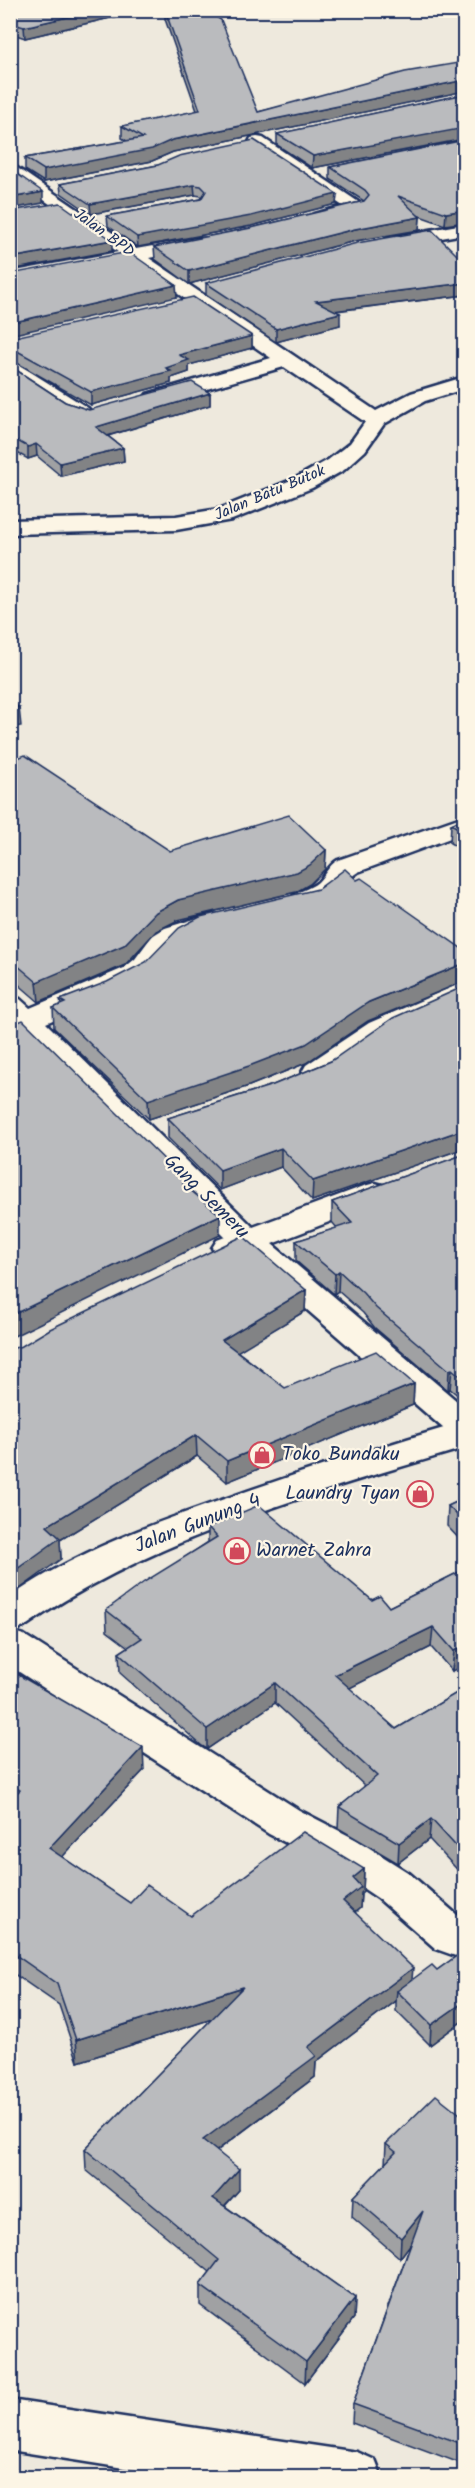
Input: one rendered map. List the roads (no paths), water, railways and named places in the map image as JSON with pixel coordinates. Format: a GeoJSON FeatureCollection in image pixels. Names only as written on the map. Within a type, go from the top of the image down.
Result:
{"type":"FeatureCollection","features":[{"type":"Feature","properties":{"kind":"street"},"geometry":{"type":"LineString","coordinates":[[236,146],[280,137]]}},
{"type":"Feature","properties":{"kind":"street"},"geometry":{"type":"LineString","coordinates":[[257,142],[357,207],[301,222]]}},
{"type":"Feature","properties":{"kind":"street","name":"Jalan BPD"},"geometry":{"type":"LineString","coordinates":[[10,168],[44,189],[89,222],[186,299],[287,360],[376,420]]}},
{"type":"Feature","properties":{"kind":"street"},"geometry":{"type":"LineString","coordinates":[[308,176],[330,172]]}},
{"type":"Feature","properties":{"kind":"street"},"geometry":{"type":"LineString","coordinates":[[44,189],[65,185]]}},
{"type":"Feature","properties":{"kind":"street"},"geometry":{"type":"LineString","coordinates":[[44,210],[66,206]]}},
{"type":"Feature","properties":{"kind":"street"},"geometry":{"type":"LineString","coordinates":[[89,222],[113,217]]}},
{"type":"Feature","properties":{"kind":"street"},"geometry":{"type":"LineString","coordinates":[[377,244],[465,229]]}},
{"type":"Feature","properties":{"kind":"street"},"geometry":{"type":"LineString","coordinates":[[10,278],[215,240]]}},
{"type":"Feature","properties":{"kind":"street"},"geometry":{"type":"LineString","coordinates":[[186,299],[215,286]]}},
{"type":"Feature","properties":{"kind":"street"},"geometry":{"type":"LineString","coordinates":[[134,404],[287,360]]}},
{"type":"Feature","properties":{"kind":"street"},"geometry":{"type":"LineString","coordinates":[[10,365],[74,408],[90,414],[101,413]]}},
{"type":"Feature","properties":{"kind":"street","name":"Jalan Batu Butok"},"geometry":{"type":"LineString","coordinates":[[10,527],[176,523],[224,515],[304,483],[336,465],[358,447],[376,420],[418,397],[465,383]]}},
{"type":"Feature","properties":{"kind":"street"},"geometry":{"type":"LineString","coordinates":[[282,906],[320,894],[329,887],[338,872],[348,866],[465,824]]}},
{"type":"Feature","properties":{"kind":"street"},"geometry":{"type":"LineString","coordinates":[[19,1013],[135,974],[153,958],[156,948],[174,935],[192,926],[237,916]]}},
{"type":"Feature","properties":{"kind":"street"},"geometry":{"type":"LineString","coordinates":[[290,1083],[318,1072],[380,1029],[417,1015],[465,991]]}},
{"type":"Feature","properties":{"kind":"street","name":"Gang Semeru"},"geometry":{"type":"LineString","coordinates":[[19,1013],[246,1239],[465,1426]]}},
{"type":"Feature","properties":{"kind":"street"},"geometry":{"type":"LineString","coordinates":[[143,1134],[175,1123]]}},
{"type":"Feature","properties":{"kind":"street"},"geometry":{"type":"LineString","coordinates":[[198,1263],[246,1239],[399,1184]]}},
{"type":"Feature","properties":{"kind":"street","name":"Jalan Gunung 4"},"geometry":{"type":"LineString","coordinates":[[10,1617],[35,1598],[153,1538],[329,1476],[465,1435]]}},
{"type":"Feature","properties":{"kind":"street"},"geometry":{"type":"LineString","coordinates":[[10,1646],[284,1822],[342,1852],[394,1886],[451,1936],[465,1941]]}},
{"type":"Feature","properties":{"kind":"street"},"geometry":{"type":"LineString","coordinates":[[10,2425],[357,2478]]}},
{"type":"Feature","properties":{"kind":"place","name":"Toko Bundaku"},"geometry":{"type":"Point","coordinates":[262,1455]}},
{"type":"Feature","properties":{"kind":"place","name":"Laundry Tyan"},"geometry":{"type":"Point","coordinates":[420,1494]}},
{"type":"Feature","properties":{"kind":"place","name":"Warnet Zahra"},"geometry":{"type":"Point","coordinates":[237,1551]}}]}
